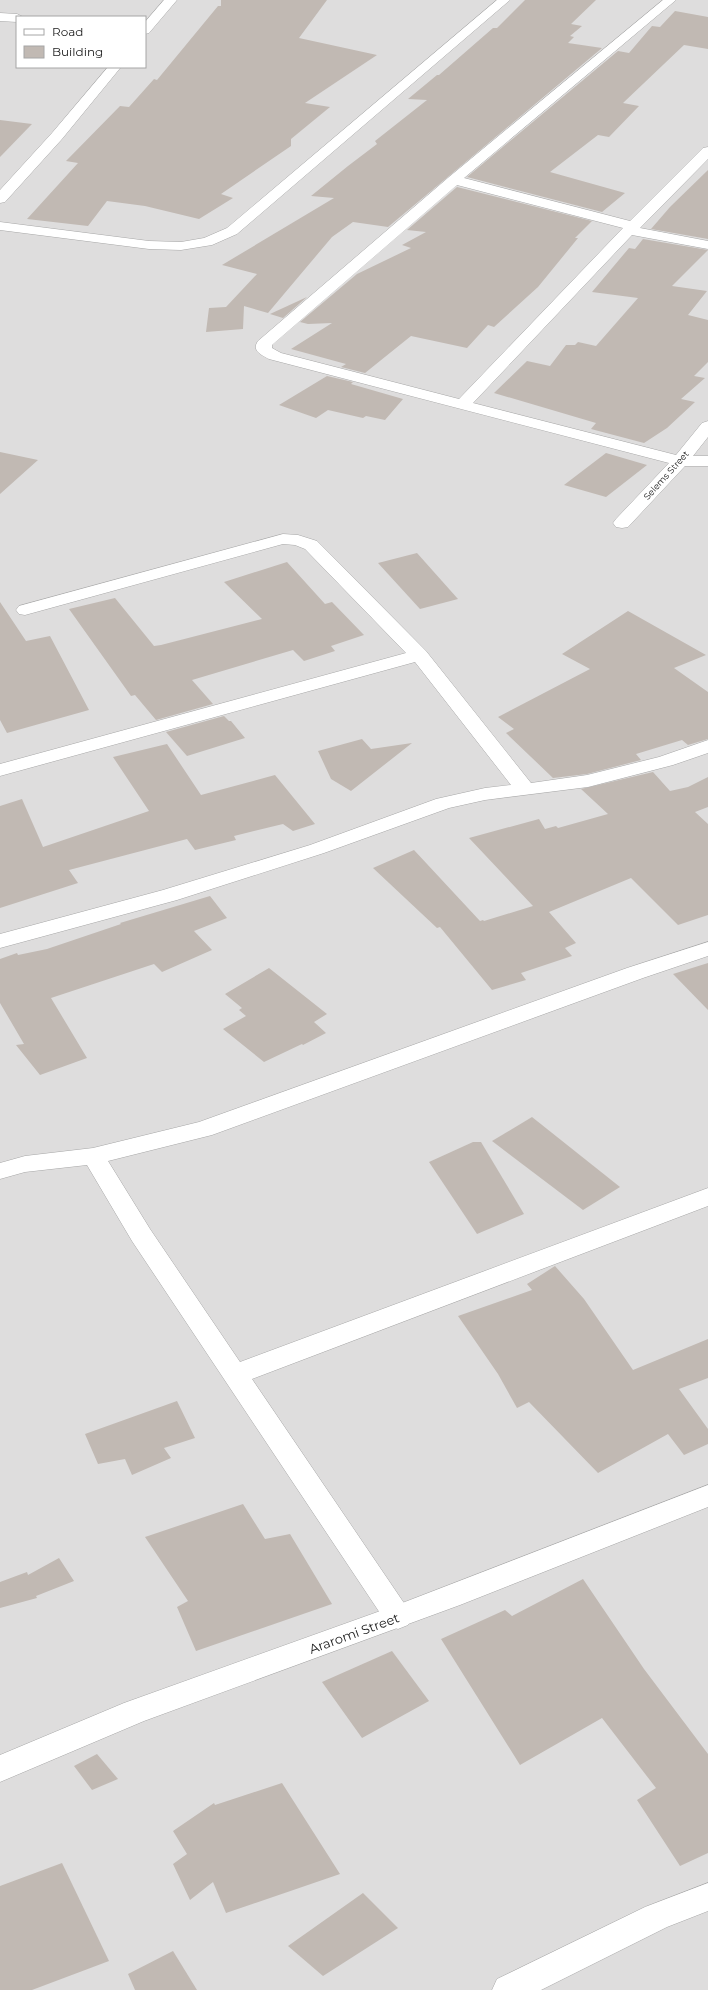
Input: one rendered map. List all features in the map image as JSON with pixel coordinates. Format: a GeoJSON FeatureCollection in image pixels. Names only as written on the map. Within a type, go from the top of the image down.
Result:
{"type":"FeatureCollection","features":[{"type":"Feature","properties":{"kind":"street"},"geometry":{"type":"LineString","coordinates":[[146,29],[172,0]]}},
{"type":"Feature","properties":{"kind":"street"},"geometry":{"type":"LineString","coordinates":[[0,226],[149,245],[175,246],[207,242],[232,231],[504,0]]}},
{"type":"Feature","properties":{"kind":"street"},"geometry":{"type":"LineString","coordinates":[[670,0],[454,180],[264,344],[264,350],[275,356],[680,461],[708,461]]}},
{"type":"Feature","properties":{"kind":"street"},"geometry":{"type":"LineString","coordinates":[[0,17],[16,18]]}},
{"type":"Feature","properties":{"kind":"street"},"geometry":{"type":"LineString","coordinates":[[0,200],[13,176],[57,136],[114,68]]}},
{"type":"Feature","properties":{"kind":"street"},"geometry":{"type":"LineString","coordinates":[[463,404],[630,228],[708,151]]}},
{"type":"Feature","properties":{"kind":"street"},"geometry":{"type":"LineString","coordinates":[[454,180],[630,228],[708,245]]}},
{"type":"Feature","properties":{"kind":"street","name":"Selems Street"},"geometry":{"type":"LineString","coordinates":[[622,523],[680,461],[708,426]]}},
{"type":"Feature","properties":{"kind":"street"},"geometry":{"type":"LineString","coordinates":[[25,610],[283,539],[298,540],[311,545],[419,655],[525,789]]}},
{"type":"Feature","properties":{"kind":"street"},"geometry":{"type":"LineString","coordinates":[[0,770],[419,655]]}},
{"type":"Feature","properties":{"kind":"street"},"geometry":{"type":"LineString","coordinates":[[0,941],[178,892],[317,849],[443,803],[485,794],[556,786],[588,780],[666,761],[708,746]]}},
{"type":"Feature","properties":{"kind":"street"},"geometry":{"type":"LineString","coordinates":[[0,1170],[25,1164],[93,1156],[204,1129],[635,973],[708,949]]}},
{"type":"Feature","properties":{"kind":"street"},"geometry":{"type":"LineString","coordinates":[[93,1156],[141,1235],[398,1617]]}},
{"type":"Feature","properties":{"kind":"street"},"geometry":{"type":"LineString","coordinates":[[234,1375],[708,1197]]}},
{"type":"Feature","properties":{"kind":"street","name":"Araromi Street"},"geometry":{"type":"LineString","coordinates":[[0,1769],[36,1752],[148,1707],[398,1617],[708,1496]]}},
{"type":"Feature","properties":{"kind":"street"},"geometry":{"type":"LineString","coordinates":[[508,1990],[656,1917],[708,1897]]}},
{"type":"Feature","properties":{"kind":"shaded area"},"geometry":{"type":"Polygon","coordinates":[[[0,0],[708,0],[708,1990],[0,1990],[0,0]]]}},
{"type":"Feature","properties":{"kind":"building"},"geometry":{"type":"Polygon","coordinates":[[[221,0],[327,0],[299,38],[377,55],[305,103],[330,107],[291,139],[291,146],[221,194],[233,198],[199,219],[145,206],[107,201],[88,226],[27,219],[78,163],[66,161],[120,106],[129,107],[154,79],[157,80],[218,6],[221,6],[221,0]]]}},
{"type":"Feature","properties":{"kind":"building"},"geometry":{"type":"Polygon","coordinates":[[[525,0],[596,0],[571,24],[582,26],[570,36],[574,37],[568,43],[602,48],[388,227],[353,222],[332,237],[268,313],[244,306],[243,329],[206,332],[209,308],[226,307],[257,274],[222,265],[334,198],[311,196],[377,144],[375,141],[427,100],[408,99],[437,75],[439,75],[493,28],[497,28],[525,0]]]}},
{"type":"Feature","properties":{"kind":"building"},"geometry":{"type":"Polygon","coordinates":[[[675,11],[708,17],[708,49],[684,45],[623,103],[639,106],[609,137],[598,135],[550,172],[625,193],[602,212],[467,177],[618,51],[629,53],[652,26],[660,27],[675,11]]]}},
{"type":"Feature","properties":{"kind":"building"},"geometry":{"type":"Polygon","coordinates":[[[0,120],[32,124],[0,157],[0,120]]]}},
{"type":"Feature","properties":{"kind":"building"},"geometry":{"type":"Polygon","coordinates":[[[708,170],[708,239],[651,229],[670,207],[708,170]]]}},
{"type":"Feature","properties":{"kind":"building"},"geometry":{"type":"Polygon","coordinates":[[[457,187],[592,221],[575,238],[578,238],[538,287],[494,327],[488,325],[467,348],[411,336],[365,373],[341,367],[346,364],[291,349],[332,323],[308,324],[300,322],[357,274],[411,248],[402,245],[426,232],[407,230],[457,187]]]}},
{"type":"Feature","properties":{"kind":"building"},"geometry":{"type":"Polygon","coordinates":[[[643,239],[708,250],[672,286],[707,291],[688,315],[708,320],[708,362],[694,376],[705,378],[681,399],[695,402],[667,428],[644,443],[591,429],[596,423],[494,393],[527,361],[550,366],[566,345],[575,345],[578,342],[596,346],[638,298],[592,292],[629,248],[635,249],[643,239]]]}},
{"type":"Feature","properties":{"kind":"building"},"geometry":{"type":"Polygon","coordinates":[[[307,297],[283,318],[270,314],[307,297]]]}},
{"type":"Feature","properties":{"kind":"building"},"geometry":{"type":"Polygon","coordinates":[[[327,376],[353,382],[351,384],[403,399],[385,420],[366,416],[363,418],[328,410],[316,418],[279,405],[327,376]]]}},
{"type":"Feature","properties":{"kind":"building"},"geometry":{"type":"Polygon","coordinates":[[[0,452],[38,460],[0,494],[0,452]]]}},
{"type":"Feature","properties":{"kind":"building"},"geometry":{"type":"Polygon","coordinates":[[[606,453],[647,465],[606,497],[564,485],[606,453]]]}},
{"type":"Feature","properties":{"kind":"building"},"geometry":{"type":"Polygon","coordinates":[[[417,553],[458,599],[420,609],[378,563],[417,553]]]}},
{"type":"Feature","properties":{"kind":"building"},"geometry":{"type":"Polygon","coordinates":[[[287,562],[325,604],[332,602],[364,635],[331,646],[335,651],[304,661],[293,650],[192,680],[213,704],[156,720],[135,695],[131,696],[69,609],[115,598],[154,646],[161,645],[262,619],[224,582],[287,562]]]}},
{"type":"Feature","properties":{"kind":"building"},"geometry":{"type":"Polygon","coordinates":[[[0,602],[26,641],[50,636],[89,710],[7,733],[0,720],[0,602]]]}},
{"type":"Feature","properties":{"kind":"building"},"geometry":{"type":"Polygon","coordinates":[[[628,611],[706,655],[674,668],[708,692],[708,739],[688,745],[682,740],[636,754],[641,760],[587,774],[553,778],[506,733],[514,729],[498,717],[590,669],[562,654],[628,611]]]}},
{"type":"Feature","properties":{"kind":"building"},"geometry":{"type":"Polygon","coordinates":[[[224,716],[231,721],[245,738],[187,756],[166,732],[224,716]]]}},
{"type":"Feature","properties":{"kind":"building"},"geometry":{"type":"Polygon","coordinates":[[[362,739],[371,749],[412,743],[351,791],[331,779],[318,751],[362,739]]]}},
{"type":"Feature","properties":{"kind":"building"},"geometry":{"type":"Polygon","coordinates":[[[167,744],[201,795],[275,775],[315,824],[293,831],[283,824],[234,836],[236,840],[195,850],[187,839],[69,870],[78,883],[0,908],[0,806],[22,799],[43,847],[149,811],[113,757],[167,744]]]}},
{"type":"Feature","properties":{"kind":"building"},"geometry":{"type":"Polygon","coordinates":[[[653,772],[670,791],[688,787],[708,777],[708,807],[695,812],[708,824],[708,915],[678,925],[631,878],[549,912],[576,943],[565,948],[572,956],[521,973],[526,980],[492,990],[440,927],[437,928],[373,868],[414,850],[480,921],[533,906],[469,838],[539,819],[545,829],[556,826],[558,828],[608,814],[581,789],[653,772]]]}},
{"type":"Feature","properties":{"kind":"building"},"geometry":{"type":"Polygon","coordinates":[[[210,896],[227,918],[194,931],[212,950],[162,972],[154,964],[51,998],[87,1058],[40,1075],[16,1045],[24,1044],[0,1003],[0,959],[17,953],[18,955],[47,949],[121,924],[120,923],[210,896]]]}},
{"type":"Feature","properties":{"kind":"building"},"geometry":{"type":"Polygon","coordinates":[[[708,963],[708,1010],[673,974],[708,963]]]}},
{"type":"Feature","properties":{"kind":"building"},"geometry":{"type":"Polygon","coordinates":[[[269,968],[327,1014],[314,1022],[326,1033],[264,1062],[223,1029],[246,1016],[239,1010],[242,1008],[225,994],[269,968]]]}},
{"type":"Feature","properties":{"kind":"building"},"geometry":{"type":"Polygon","coordinates":[[[532,1117],[620,1187],[583,1210],[492,1141],[532,1117]]]}},
{"type":"Feature","properties":{"kind":"building"},"geometry":{"type":"Polygon","coordinates":[[[473,1142],[481,1142],[524,1214],[477,1234],[429,1162],[473,1142]]]}},
{"type":"Feature","properties":{"kind":"building"},"geometry":{"type":"Polygon","coordinates":[[[555,1266],[584,1299],[633,1370],[708,1339],[708,1378],[679,1389],[708,1429],[708,1444],[684,1455],[668,1434],[598,1473],[529,1402],[517,1408],[498,1374],[458,1316],[532,1290],[527,1284],[555,1266]]]}},
{"type":"Feature","properties":{"kind":"building"},"geometry":{"type":"Polygon","coordinates":[[[177,1401],[195,1438],[164,1448],[171,1458],[132,1475],[125,1459],[98,1464],[85,1434],[177,1401]]]}},
{"type":"Feature","properties":{"kind":"building"},"geometry":{"type":"Polygon","coordinates":[[[243,1504],[265,1539],[290,1534],[332,1604],[196,1651],[177,1607],[188,1601],[145,1537],[243,1504]]]}},
{"type":"Feature","properties":{"kind":"building"},"geometry":{"type":"Polygon","coordinates":[[[59,1558],[74,1581],[36,1596],[37,1598],[0,1608],[0,1582],[27,1572],[28,1575],[59,1558]]]}},
{"type":"Feature","properties":{"kind":"building"},"geometry":{"type":"Polygon","coordinates":[[[583,1579],[644,1669],[708,1754],[708,1853],[680,1866],[637,1800],[656,1788],[602,1718],[520,1765],[441,1639],[505,1610],[512,1616],[583,1579]]]}},
{"type":"Feature","properties":{"kind":"building"},"geometry":{"type":"Polygon","coordinates":[[[392,1651],[429,1701],[362,1738],[322,1682],[392,1651]]]}},
{"type":"Feature","properties":{"kind":"building"},"geometry":{"type":"Polygon","coordinates":[[[97,1754],[118,1779],[92,1790],[74,1766],[97,1754]]]}},
{"type":"Feature","properties":{"kind":"building"},"geometry":{"type":"Polygon","coordinates":[[[282,1783],[340,1874],[226,1913],[213,1882],[190,1900],[173,1864],[187,1854],[173,1831],[214,1803],[215,1805],[282,1783]]]}},
{"type":"Feature","properties":{"kind":"building"},"geometry":{"type":"Polygon","coordinates":[[[62,1863],[109,1961],[32,1990],[0,1990],[0,1886],[62,1863]]]}},
{"type":"Feature","properties":{"kind":"building"},"geometry":{"type":"Polygon","coordinates":[[[363,1893],[398,1928],[323,1976],[288,1946],[363,1893]]]}},
{"type":"Feature","properties":{"kind":"building"},"geometry":{"type":"Polygon","coordinates":[[[173,1951],[197,1990],[135,1990],[128,1974],[173,1951]]]}}]}
